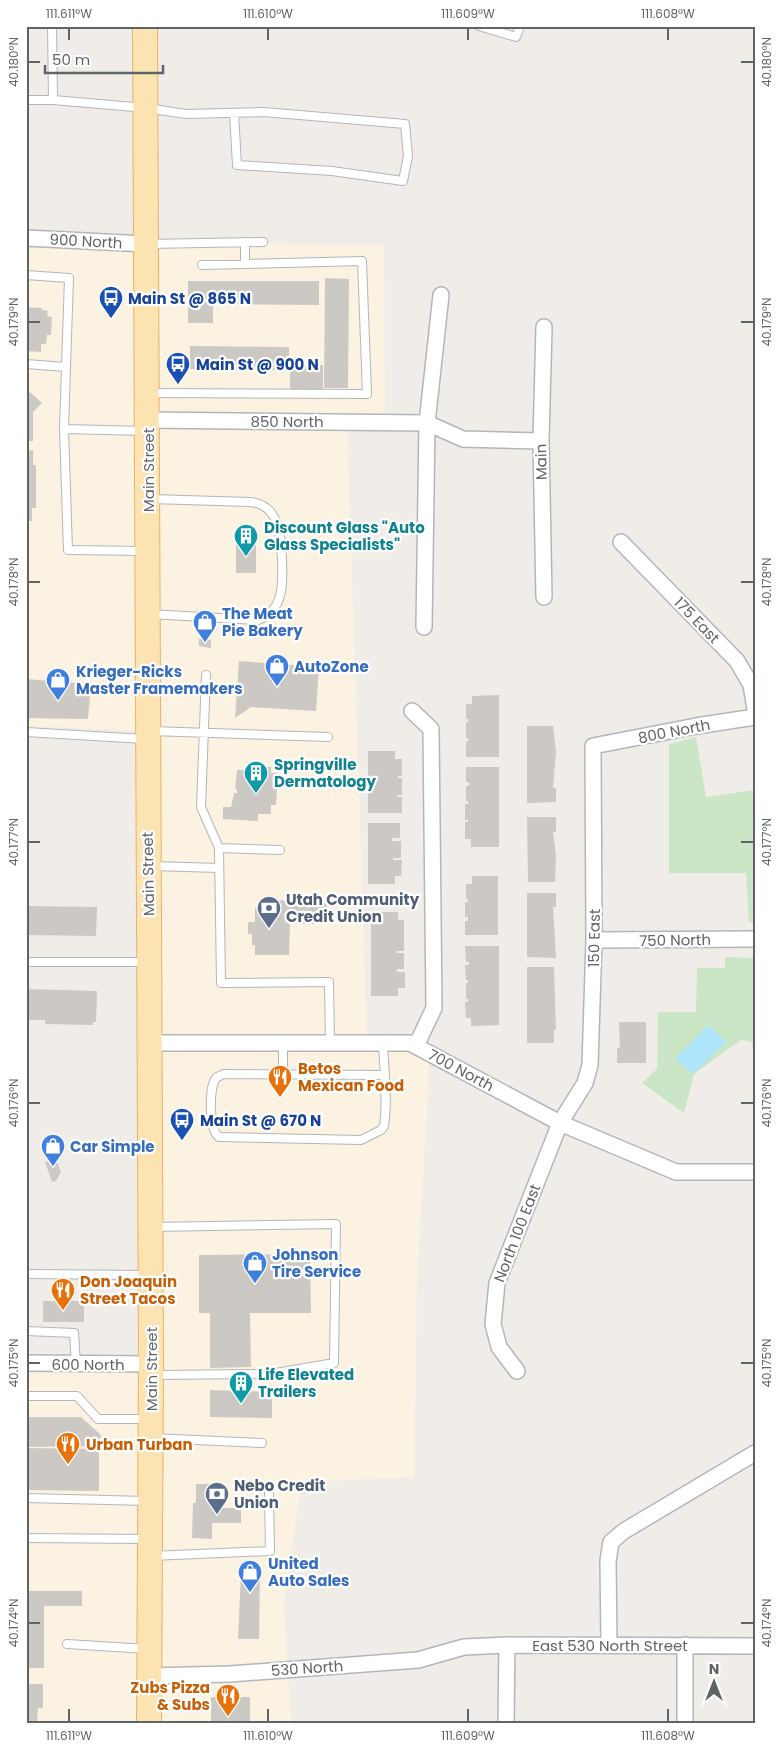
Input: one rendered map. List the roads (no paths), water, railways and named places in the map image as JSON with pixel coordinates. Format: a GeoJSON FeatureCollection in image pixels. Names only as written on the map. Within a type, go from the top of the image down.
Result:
{"type":"FeatureCollection","features":[{"type":"Feature","properties":{"kind":"main road","name":"Main Street"},"geometry":{"type":"LineString","coordinates":[[145,26],[151,1369],[149,1723]]}},
{"type":"Feature","properties":{"kind":"street","name":"900 North"},"geometry":{"type":"LineString","coordinates":[[26,238],[146,244]]}},
{"type":"Feature","properties":{"kind":"street"},"geometry":{"type":"LineString","coordinates":[[424,627],[427,423],[441,295]]}},
{"type":"Feature","properties":{"kind":"street","name":"Main"},"geometry":{"type":"LineString","coordinates":[[544,327],[541,441],[544,597]]}},
{"type":"Feature","properties":{"kind":"street"},"geometry":{"type":"LineString","coordinates":[[427,423],[463,439],[541,441]]}},
{"type":"Feature","properties":{"kind":"street","name":"850 North"},"geometry":{"type":"LineString","coordinates":[[148,425],[427,423]]}},
{"type":"Feature","properties":{"kind":"street","name":"175 East"},"geometry":{"type":"LineString","coordinates":[[622,542],[737,661],[751,685],[755,709]]}},
{"type":"Feature","properties":{"kind":"street"},"geometry":{"type":"LineString","coordinates":[[412,711],[432,729],[434,1008],[416,1046]]}},
{"type":"Feature","properties":{"kind":"street","name":"800 North"},"geometry":{"type":"LineString","coordinates":[[592,746],[755,717]]}},
{"type":"Feature","properties":{"kind":"street","name":"150 East"},"geometry":{"type":"LineString","coordinates":[[560,1123],[585,1083],[590,1065],[594,940],[592,746]]}},
{"type":"Feature","properties":{"kind":"street","name":"750 North"},"geometry":{"type":"LineString","coordinates":[[594,940],[755,939]]}},
{"type":"Feature","properties":{"kind":"street","name":"700 North"},"geometry":{"type":"LineString","coordinates":[[150,1042],[410,1042],[560,1123],[676,1172],[755,1172]]}},
{"type":"Feature","properties":{"kind":"street","name":"North 100 East"},"geometry":{"type":"LineString","coordinates":[[517,1371],[498,1347],[493,1324],[497,1283],[560,1123]]}},
{"type":"Feature","properties":{"kind":"street","name":"600 North"},"geometry":{"type":"LineString","coordinates":[[26,1363],[151,1369]]}},
{"type":"Feature","properties":{"kind":"street"},"geometry":{"type":"LineString","coordinates":[[609,1644],[608,1561],[611,1542],[624,1531],[755,1453]]}},
{"type":"Feature","properties":{"kind":"street"},"geometry":{"type":"LineString","coordinates":[[506,1723],[508,1644]]}},
{"type":"Feature","properties":{"kind":"street","name":"East 530 North Street"},"geometry":{"type":"LineString","coordinates":[[464,1647],[508,1644],[755,1646]]}},
{"type":"Feature","properties":{"kind":"street"},"geometry":{"type":"LineString","coordinates":[[685,1645],[685,1723]]}},
{"type":"Feature","properties":{"kind":"street","name":"530 North"},"geometry":{"type":"LineString","coordinates":[[149,1676],[230,1674],[418,1660],[464,1647]]}},
{"type":"Feature","properties":{"kind":"lane"},"geometry":{"type":"LineString","coordinates":[[52,26],[53,100]]}},
{"type":"Feature","properties":{"kind":"lane"},"geometry":{"type":"LineString","coordinates":[[479,26],[516,37],[520,26]]}},
{"type":"Feature","properties":{"kind":"lane"},"geometry":{"type":"LineString","coordinates":[[26,100],[53,100],[146,108],[186,114],[264,112],[405,124],[408,156],[403,181],[332,171],[236,165],[234,113]]}},
{"type":"Feature","properties":{"kind":"lane"},"geometry":{"type":"LineString","coordinates":[[245,242],[245,264]]}},
{"type":"Feature","properties":{"kind":"lane"},"geometry":{"type":"LineString","coordinates":[[146,244],[263,242]]}},
{"type":"Feature","properties":{"kind":"lane"},"geometry":{"type":"LineString","coordinates":[[148,394],[367,394],[362,261],[202,265]]}},
{"type":"Feature","properties":{"kind":"lane"},"geometry":{"type":"LineString","coordinates":[[26,275],[69,278],[64,429],[68,550],[147,551]]}},
{"type":"Feature","properties":{"kind":"lane"},"geometry":{"type":"LineString","coordinates":[[26,364],[66,367]]}},
{"type":"Feature","properties":{"kind":"lane"},"geometry":{"type":"LineString","coordinates":[[64,429],[148,425]]}},
{"type":"Feature","properties":{"kind":"lane"},"geometry":{"type":"LineString","coordinates":[[147,614],[258,620],[268,615],[279,601],[283,584],[281,531],[278,523],[261,504],[148,498]]}},
{"type":"Feature","properties":{"kind":"lane"},"geometry":{"type":"LineString","coordinates":[[206,675],[201,807],[218,848],[221,983],[329,982],[330,1042]]}},
{"type":"Feature","properties":{"kind":"lane"},"geometry":{"type":"LineString","coordinates":[[26,732],[147,735],[204,731],[328,737]]}},
{"type":"Feature","properties":{"kind":"lane"},"geometry":{"type":"LineString","coordinates":[[218,848],[280,850]]}},
{"type":"Feature","properties":{"kind":"lane"},"geometry":{"type":"LineString","coordinates":[[148,865],[219,868]]}},
{"type":"Feature","properties":{"kind":"lane"},"geometry":{"type":"LineString","coordinates":[[26,962],[149,962]]}},
{"type":"Feature","properties":{"kind":"lane"},"geometry":{"type":"LineString","coordinates":[[283,1042],[283,1073]]}},
{"type":"Feature","properties":{"kind":"lane"},"geometry":{"type":"LineString","coordinates":[[383,1042],[385,1075],[384,1126],[368,1138],[341,1141],[246,1139],[219,1137],[215,1134],[212,1092],[217,1077],[224,1074],[385,1075]]}},
{"type":"Feature","properties":{"kind":"lane"},"geometry":{"type":"LineString","coordinates":[[150,1227],[336,1224],[334,1363],[270,1374],[151,1369]]}},
{"type":"Feature","properties":{"kind":"lane"},"geometry":{"type":"LineString","coordinates":[[26,1274],[150,1275]]}},
{"type":"Feature","properties":{"kind":"lane"},"geometry":{"type":"LineString","coordinates":[[26,1331],[74,1333],[76,1364]]}},
{"type":"Feature","properties":{"kind":"lane"},"geometry":{"type":"LineString","coordinates":[[26,1396],[77,1396],[98,1420],[150,1429],[262,1443]]}},
{"type":"Feature","properties":{"kind":"lane"},"geometry":{"type":"LineString","coordinates":[[26,1538],[150,1548],[270,1551],[269,1492]]}},
{"type":"Feature","properties":{"kind":"lane"},"geometry":{"type":"LineString","coordinates":[[26,1498],[150,1501]]}},
{"type":"Feature","properties":{"kind":"lane"},"geometry":{"type":"LineString","coordinates":[[68,1644],[149,1649]]}},
{"type":"Feature","properties":{"kind":"water"},"geometry":{"type":"Polygon","coordinates":[[[709,1025],[726,1042],[693,1074],[675,1059],[709,1025]]]}},
{"type":"Feature","properties":{"kind":"place","name":"Main St @ 865 N"},"geometry":{"type":"Point","coordinates":[111,319]}},
{"type":"Feature","properties":{"kind":"place","name":"Main St @ 900 N"},"geometry":{"type":"Point","coordinates":[178,385]}},
{"type":"Feature","properties":{"kind":"place","name":"Discount Glass \"Auto Glass Specialists\""},"geometry":{"type":"Point","coordinates":[246,557]}},
{"type":"Feature","properties":{"kind":"place","name":"The Meat Pie Bakery"},"geometry":{"type":"Point","coordinates":[205,643]}},
{"type":"Feature","properties":{"kind":"place","name":"AutoZone"},"geometry":{"type":"Point","coordinates":[277,687]}},
{"type":"Feature","properties":{"kind":"place","name":"Krieger-Ricks Master Framemakers"},"geometry":{"type":"Point","coordinates":[58,701]}},
{"type":"Feature","properties":{"kind":"place","name":"Springville Dermatology"},"geometry":{"type":"Point","coordinates":[256,794]}},
{"type":"Feature","properties":{"kind":"place","name":"Utah Community Credit Union"},"geometry":{"type":"Point","coordinates":[269,929]}},
{"type":"Feature","properties":{"kind":"place","name":"Betos Mexican Food"},"geometry":{"type":"Point","coordinates":[280,1098]}},
{"type":"Feature","properties":{"kind":"place","name":"Main St @ 670 N"},"geometry":{"type":"Point","coordinates":[182,1141]}},
{"type":"Feature","properties":{"kind":"place","name":"Car Simple"},"geometry":{"type":"Point","coordinates":[53,1167]}},
{"type":"Feature","properties":{"kind":"place","name":"Johnson Tire Service"},"geometry":{"type":"Point","coordinates":[255,1284]}},
{"type":"Feature","properties":{"kind":"place","name":"Don Joaquin Street Tacos"},"geometry":{"type":"Point","coordinates":[63,1311]}},
{"type":"Feature","properties":{"kind":"place","name":"Life Elevated Trailers"},"geometry":{"type":"Point","coordinates":[241,1404]}},
{"type":"Feature","properties":{"kind":"place","name":"Urban Turban"},"geometry":{"type":"Point","coordinates":[68,1465]}},
{"type":"Feature","properties":{"kind":"place","name":"Nebo Credit Union"},"geometry":{"type":"Point","coordinates":[217,1515]}},
{"type":"Feature","properties":{"kind":"place","name":"United Auto Sales"},"geometry":{"type":"Point","coordinates":[250,1593]}},
{"type":"Feature","properties":{"kind":"place","name":"Zubs Pizza & Subs"},"geometry":{"type":"Point","coordinates":[228,1717]}}]}
